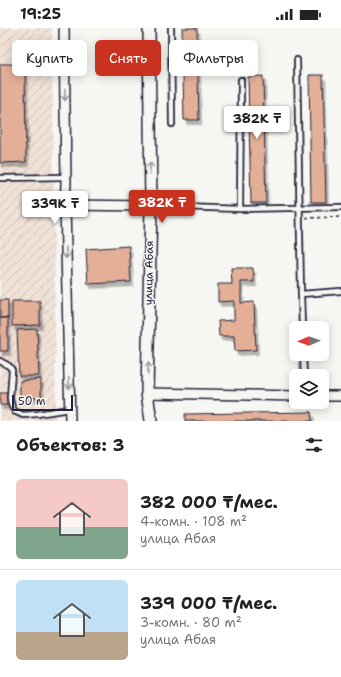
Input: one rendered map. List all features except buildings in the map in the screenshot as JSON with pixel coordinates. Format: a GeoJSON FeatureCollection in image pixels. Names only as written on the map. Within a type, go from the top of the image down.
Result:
{"type":"FeatureCollection","features":[{"type":"Feature","properties":{"kind":"street"},"geometry":{"type":"LineString","coordinates":[[64,28],[65,204],[70,421]]}},
{"type":"Feature","properties":{"kind":"street","name":"улица Абая"},"geometry":{"type":"LineString","coordinates":[[149,28],[151,206],[147,393],[151,421]]}},
{"type":"Feature","properties":{"kind":"street"},"geometry":{"type":"LineString","coordinates":[[65,204],[151,206]]}},
{"type":"Feature","properties":{"kind":"street"},"geometry":{"type":"LineString","coordinates":[[147,393],[289,396]]}},
{"type":"Feature","properties":{"kind":"street"},"geometry":{"type":"LineString","coordinates":[[329,396],[341,396]]}},
{"type":"Feature","properties":{"kind":"lane"},"geometry":{"type":"LineString","coordinates":[[171,28],[172,124]]}},
{"type":"Feature","properties":{"kind":"lane"},"geometry":{"type":"LineString","coordinates":[[297,60],[302,321]]}},
{"type":"Feature","properties":{"kind":"lane"},"geometry":{"type":"LineString","coordinates":[[240,209],[241,80]]}},
{"type":"Feature","properties":{"kind":"lane"},"geometry":{"type":"LineString","coordinates":[[0,178],[66,177]]}},
{"type":"Feature","properties":{"kind":"lane"},"geometry":{"type":"LineString","coordinates":[[151,206],[240,209],[341,206]]}},
{"type":"Feature","properties":{"kind":"lane"},"geometry":{"type":"LineString","coordinates":[[301,294],[341,291]]}},
{"type":"Feature","properties":{"kind":"lane"},"geometry":{"type":"LineString","coordinates":[[0,361],[9,366],[12,370],[10,398],[14,411],[23,415],[70,409]]}},
{"type":"Feature","properties":{"kind":"path"},"geometry":{"type":"LineString","coordinates":[[300,218],[341,217]]}},
{"type":"Feature","properties":{"kind":"shaded area"},"geometry":{"type":"Polygon","coordinates":[[[0,28],[52,28],[52,40],[12,40],[12,76],[52,76],[56,421],[0,421],[0,28]]]}}]}
